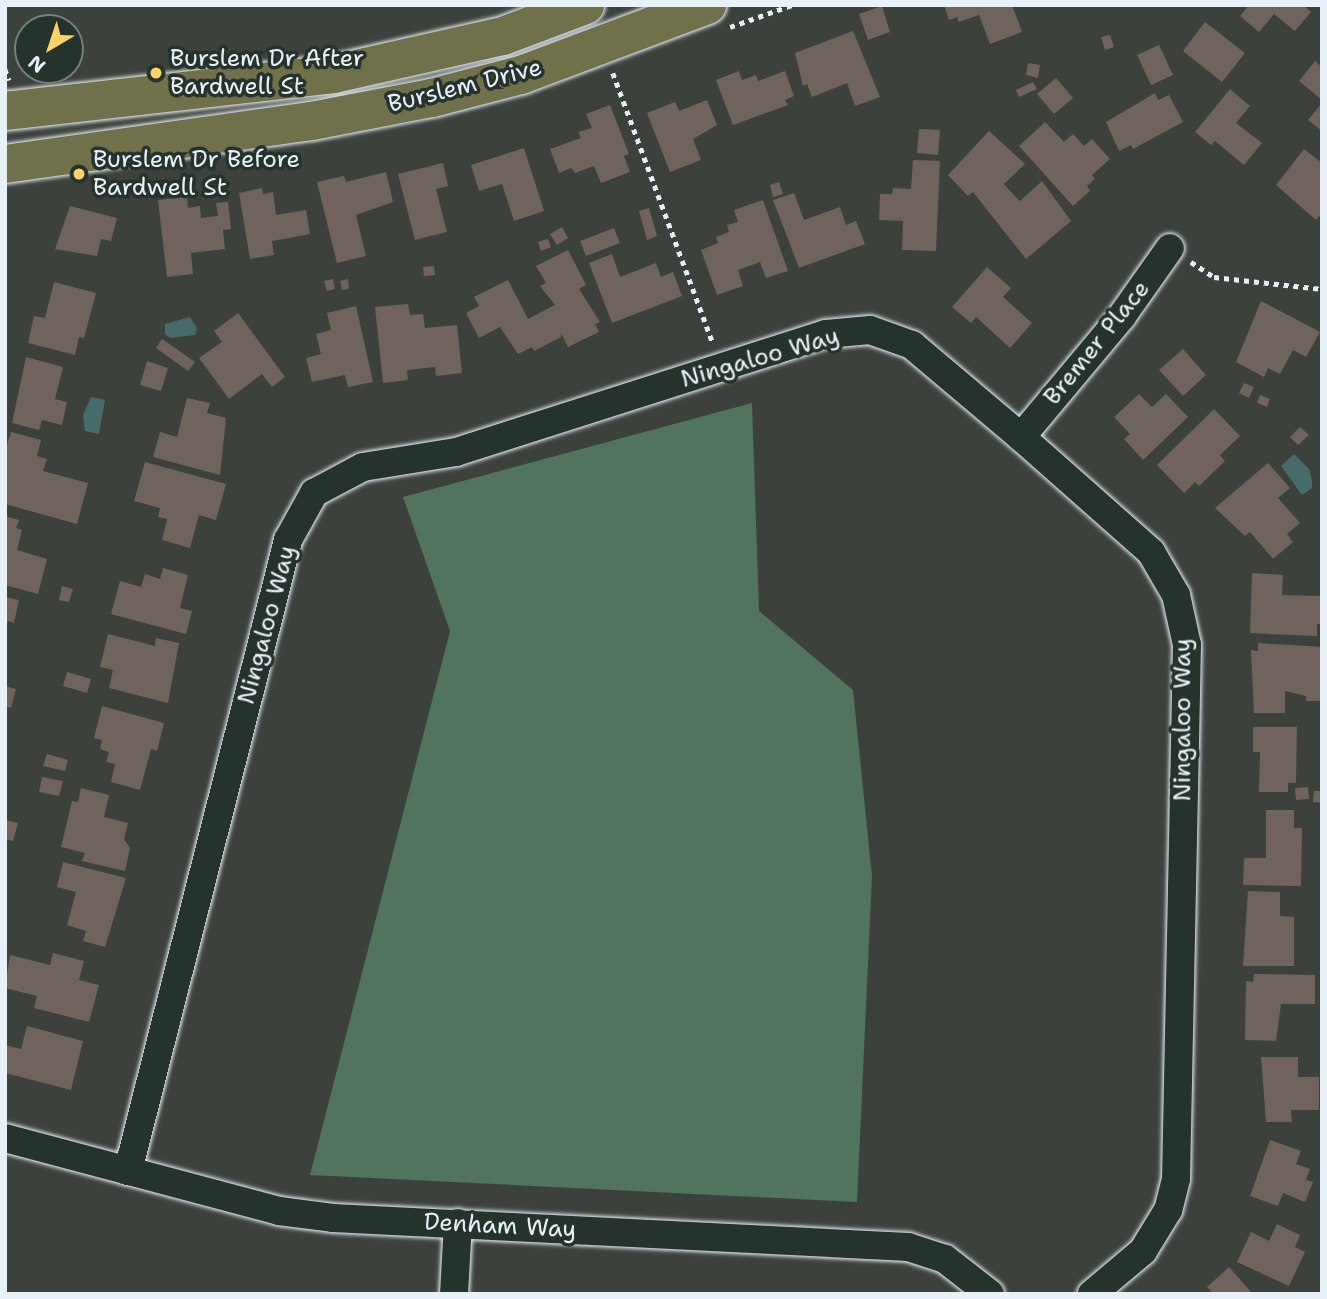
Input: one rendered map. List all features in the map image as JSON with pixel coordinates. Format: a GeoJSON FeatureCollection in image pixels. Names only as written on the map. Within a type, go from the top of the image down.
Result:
{"type":"FeatureCollection","features":[{"type":"Feature","properties":{"kind":"main road","name":"Burslem Drive"},"geometry":{"type":"LineString","coordinates":[[5,111],[334,74],[503,36],[585,5]]}},
{"type":"Feature","properties":{"kind":"main road","name":"Burslem Drive"},"geometry":{"type":"LineString","coordinates":[[5,164],[312,121],[432,98],[521,75],[707,5]]}},
{"type":"Feature","properties":{"kind":"street","name":"Bremer Place"},"geometry":{"type":"LineString","coordinates":[[1021,437],[1122,316],[1170,248]]}},
{"type":"Feature","properties":{"kind":"street","name":"Ningaloo Way"},"geometry":{"type":"LineString","coordinates":[[128,1171],[288,540],[314,493],[363,467],[456,452],[826,334],[870,330],[912,345],[1021,437],[1151,552],[1176,594],[1187,645],[1176,1178],[1168,1210],[1143,1251],[1092,1294]]}},
{"type":"Feature","properties":{"kind":"street","name":"Denham Way"},"geometry":{"type":"LineString","coordinates":[[5,1138],[279,1210],[333,1218],[908,1247],[945,1259],[990,1294]]}},
{"type":"Feature","properties":{"kind":"street"},"geometry":{"type":"LineString","coordinates":[[454,1294],[458,1223]]}},
{"type":"Feature","properties":{"kind":"path"},"geometry":{"type":"LineString","coordinates":[[612,70],[722,368]]}},
{"type":"Feature","properties":{"kind":"path"},"geometry":{"type":"LineString","coordinates":[[1170,248],[1214,277],[1322,289]]}},
{"type":"Feature","properties":{"kind":"green space"},"geometry":{"type":"Polygon","coordinates":[[[752,403],[759,611],[853,690],[872,876],[857,1202],[310,1175],[450,631],[403,497],[752,403]]]}},
{"type":"Feature","properties":{"kind":"water"},"geometry":{"type":"Polygon","coordinates":[[[190,317],[197,328],[195,335],[170,338],[165,334],[165,324],[190,317]]]}},
{"type":"Feature","properties":{"kind":"water"},"geometry":{"type":"Polygon","coordinates":[[[91,397],[105,400],[99,434],[85,431],[83,415],[91,397]]]}},
{"type":"Feature","properties":{"kind":"water"},"geometry":{"type":"Polygon","coordinates":[[[1294,454],[1309,469],[1312,481],[1312,488],[1302,495],[1281,466],[1294,454]]]}},
{"type":"Feature","properties":{"kind":"building"},"geometry":{"type":"Polygon","coordinates":[[[944,5],[1012,5],[1022,32],[990,44],[979,15],[959,22],[957,17],[949,20],[944,5]]]}},
{"type":"Feature","properties":{"kind":"building"},"geometry":{"type":"Polygon","coordinates":[[[1249,5],[1303,5],[1311,12],[1295,31],[1274,14],[1259,32],[1240,16],[1249,5]]]}},
{"type":"Feature","properties":{"kind":"building"},"geometry":{"type":"Polygon","coordinates":[[[882,6],[890,32],[868,40],[859,14],[882,6]]]}},
{"type":"Feature","properties":{"kind":"building"},"geometry":{"type":"Polygon","coordinates":[[[1205,22],[1245,53],[1222,82],[1183,51],[1205,22]]]}},
{"type":"Feature","properties":{"kind":"building"},"geometry":{"type":"Polygon","coordinates":[[[853,31],[880,97],[855,106],[847,83],[812,97],[807,84],[803,86],[795,53],[853,31]]]}},
{"type":"Feature","properties":{"kind":"building"},"geometry":{"type":"Polygon","coordinates":[[[1110,35],[1114,47],[1105,50],[1101,37],[1110,35]]]}},
{"type":"Feature","properties":{"kind":"building"},"geometry":{"type":"Polygon","coordinates":[[[1159,45],[1173,75],[1151,85],[1137,55],[1159,45]]]}},
{"type":"Feature","properties":{"kind":"building"},"geometry":{"type":"Polygon","coordinates":[[[1315,61],[1322,67],[1322,100],[1299,81],[1315,61]]]}},
{"type":"Feature","properties":{"kind":"building"},"geometry":{"type":"Polygon","coordinates":[[[1028,63],[1040,65],[1038,78],[1026,75],[1028,63]]]}},
{"type":"Feature","properties":{"kind":"building"},"geometry":{"type":"Polygon","coordinates":[[[739,71],[742,80],[756,75],[758,81],[785,71],[794,96],[785,100],[788,105],[733,125],[716,80],[739,71]]]}},
{"type":"Feature","properties":{"kind":"building"},"geometry":{"type":"Polygon","coordinates":[[[1056,78],[1073,98],[1054,114],[1037,94],[1056,78]]]}},
{"type":"Feature","properties":{"kind":"building"},"geometry":{"type":"Polygon","coordinates":[[[1033,82],[1037,89],[1019,97],[1016,90],[1033,82]]]}},
{"type":"Feature","properties":{"kind":"building"},"geometry":{"type":"Polygon","coordinates":[[[1230,89],[1250,106],[1236,123],[1262,143],[1244,165],[1215,141],[1211,145],[1195,132],[1230,89]]]}},
{"type":"Feature","properties":{"kind":"building"},"geometry":{"type":"Polygon","coordinates":[[[1155,93],[1158,100],[1169,95],[1183,122],[1133,149],[1131,145],[1119,151],[1106,122],[1155,93]]]}},
{"type":"Feature","properties":{"kind":"building"},"geometry":{"type":"Polygon","coordinates":[[[707,100],[717,125],[693,139],[701,160],[670,172],[647,113],[675,102],[679,111],[707,100]]]}},
{"type":"Feature","properties":{"kind":"building"},"geometry":{"type":"Polygon","coordinates":[[[1322,103],[1322,131],[1308,120],[1322,103]]]}},
{"type":"Feature","properties":{"kind":"building"},"geometry":{"type":"Polygon","coordinates":[[[610,105],[629,154],[624,156],[630,172],[601,183],[594,166],[575,173],[571,168],[559,173],[550,149],[581,138],[578,132],[592,128],[586,114],[610,105]]]}},
{"type":"Feature","properties":{"kind":"building"},"geometry":{"type":"Polygon","coordinates":[[[1045,122],[1064,142],[1073,134],[1084,146],[1092,139],[1110,159],[1092,175],[1095,179],[1087,186],[1090,191],[1073,206],[1019,146],[1045,122]]]}},
{"type":"Feature","properties":{"kind":"building"},"geometry":{"type":"Polygon","coordinates":[[[919,129],[940,130],[938,155],[917,153],[919,129]]]}},
{"type":"Feature","properties":{"kind":"building"},"geometry":{"type":"Polygon","coordinates":[[[989,131],[1025,164],[1004,184],[1012,193],[1020,201],[1042,181],[1071,221],[1026,259],[973,192],[968,196],[948,175],[989,131]]]}},
{"type":"Feature","properties":{"kind":"building"},"geometry":{"type":"Polygon","coordinates":[[[524,148],[544,211],[514,221],[502,184],[479,191],[471,165],[524,148]]]}},
{"type":"Feature","properties":{"kind":"building"},"geometry":{"type":"Polygon","coordinates":[[[1304,149],[1322,163],[1322,213],[1316,220],[1276,185],[1304,149]]]}},
{"type":"Feature","properties":{"kind":"building"},"geometry":{"type":"Polygon","coordinates":[[[913,160],[940,161],[936,251],[902,250],[903,221],[879,220],[880,194],[892,194],[893,188],[911,189],[913,160]]]}},
{"type":"Feature","properties":{"kind":"building"},"geometry":{"type":"Polygon","coordinates":[[[443,163],[448,186],[436,189],[447,232],[415,240],[398,174],[443,163]]]}},
{"type":"Feature","properties":{"kind":"building"},"geometry":{"type":"Polygon","coordinates":[[[386,172],[393,202],[356,215],[366,256],[337,263],[317,182],[344,176],[346,182],[386,172]]]}},
{"type":"Feature","properties":{"kind":"building"},"geometry":{"type":"Polygon","coordinates":[[[779,182],[783,194],[773,197],[770,185],[779,182]]]}},
{"type":"Feature","properties":{"kind":"building"},"geometry":{"type":"Polygon","coordinates":[[[262,188],[263,194],[273,192],[276,215],[306,210],[310,234],[272,241],[274,255],[250,259],[239,193],[262,188]]]}},
{"type":"Feature","properties":{"kind":"building"},"geometry":{"type":"Polygon","coordinates":[[[794,193],[804,220],[840,207],[846,225],[856,221],[865,244],[799,268],[773,200],[794,193]]]}},
{"type":"Feature","properties":{"kind":"building"},"geometry":{"type":"Polygon","coordinates":[[[187,197],[188,208],[200,206],[201,218],[218,216],[216,203],[228,202],[231,229],[223,230],[225,249],[191,253],[193,274],[167,277],[158,200],[187,197]]]}},
{"type":"Feature","properties":{"kind":"building"},"geometry":{"type":"Polygon","coordinates":[[[763,200],[788,271],[766,278],[760,262],[738,270],[743,286],[717,295],[701,250],[718,243],[716,237],[729,232],[727,225],[738,222],[734,210],[763,200]]]}},
{"type":"Feature","properties":{"kind":"building"},"geometry":{"type":"Polygon","coordinates":[[[70,206],[117,218],[111,241],[101,239],[97,256],[55,249],[70,206]]]}},
{"type":"Feature","properties":{"kind":"building"},"geometry":{"type":"Polygon","coordinates":[[[649,208],[657,236],[647,240],[639,211],[649,208]]]}},
{"type":"Feature","properties":{"kind":"building"},"geometry":{"type":"Polygon","coordinates":[[[562,227],[568,238],[557,245],[550,234],[562,227]]]}},
{"type":"Feature","properties":{"kind":"building"},"geometry":{"type":"Polygon","coordinates":[[[614,228],[620,243],[586,256],[580,241],[614,228]]]}},
{"type":"Feature","properties":{"kind":"building"},"geometry":{"type":"Polygon","coordinates":[[[548,239],[551,247],[541,251],[538,242],[548,239]]]}},
{"type":"Feature","properties":{"kind":"building"},"geometry":{"type":"Polygon","coordinates":[[[568,250],[586,285],[579,289],[600,322],[595,324],[599,332],[568,347],[561,333],[561,337],[534,351],[532,347],[518,354],[500,327],[479,338],[466,313],[479,306],[474,297],[508,280],[528,319],[555,305],[540,286],[546,283],[536,266],[568,250]]]}},
{"type":"Feature","properties":{"kind":"building"},"geometry":{"type":"Polygon","coordinates":[[[612,254],[620,277],[656,263],[661,277],[673,272],[682,296],[612,323],[589,263],[612,254]]]}},
{"type":"Feature","properties":{"kind":"building"},"geometry":{"type":"Polygon","coordinates":[[[434,266],[435,275],[424,276],[423,267],[434,266]]]}},
{"type":"Feature","properties":{"kind":"building"},"geometry":{"type":"Polygon","coordinates":[[[987,267],[1011,288],[1003,297],[1032,323],[1010,348],[976,317],[971,323],[952,307],[987,267]]]}},
{"type":"Feature","properties":{"kind":"building"},"geometry":{"type":"Polygon","coordinates":[[[333,279],[335,289],[327,291],[324,281],[333,279]]]}},
{"type":"Feature","properties":{"kind":"building"},"geometry":{"type":"Polygon","coordinates":[[[348,279],[349,289],[342,290],[340,281],[348,279]]]}},
{"type":"Feature","properties":{"kind":"building"},"geometry":{"type":"Polygon","coordinates":[[[54,282],[96,293],[84,338],[79,337],[75,355],[28,343],[34,316],[45,318],[54,282]]]}},
{"type":"Feature","properties":{"kind":"building"},"geometry":{"type":"Polygon","coordinates":[[[1261,301],[1320,332],[1306,357],[1293,350],[1280,374],[1268,368],[1264,377],[1236,362],[1261,301]]]}},
{"type":"Feature","properties":{"kind":"building"},"geometry":{"type":"Polygon","coordinates":[[[408,304],[410,315],[423,314],[425,328],[457,325],[462,373],[436,376],[435,367],[407,370],[408,380],[383,383],[375,307],[408,304]]]}},
{"type":"Feature","properties":{"kind":"building"},"geometry":{"type":"Polygon","coordinates":[[[356,306],[373,382],[348,387],[345,375],[312,382],[306,358],[321,354],[316,334],[331,330],[327,313],[356,306]]]}},
{"type":"Feature","properties":{"kind":"building"},"geometry":{"type":"Polygon","coordinates":[[[238,313],[285,377],[272,387],[262,374],[229,399],[199,358],[222,342],[214,331],[238,313]]]}},
{"type":"Feature","properties":{"kind":"building"},"geometry":{"type":"Polygon","coordinates":[[[162,339],[195,362],[188,371],[156,348],[162,339]]]}},
{"type":"Feature","properties":{"kind":"building"},"geometry":{"type":"Polygon","coordinates":[[[1183,349],[1206,375],[1183,396],[1159,370],[1183,349]]]}},
{"type":"Feature","properties":{"kind":"building"},"geometry":{"type":"Polygon","coordinates":[[[26,357],[63,367],[55,399],[67,402],[62,425],[42,420],[39,430],[12,423],[26,357]]]}},
{"type":"Feature","properties":{"kind":"building"},"geometry":{"type":"Polygon","coordinates":[[[147,361],[168,368],[161,391],[140,385],[147,361]]]}},
{"type":"Feature","properties":{"kind":"building"},"geometry":{"type":"Polygon","coordinates":[[[1244,383],[1254,387],[1249,398],[1239,393],[1244,383]]]}},
{"type":"Feature","properties":{"kind":"building"},"geometry":{"type":"Polygon","coordinates":[[[1139,394],[1152,407],[1166,394],[1188,417],[1143,460],[1124,439],[1130,434],[1114,417],[1139,394]]]}},
{"type":"Feature","properties":{"kind":"building"},"geometry":{"type":"Polygon","coordinates":[[[1260,395],[1270,399],[1267,407],[1257,403],[1260,395]]]}},
{"type":"Feature","properties":{"kind":"building"},"geometry":{"type":"Polygon","coordinates":[[[187,398],[210,403],[207,413],[226,418],[220,475],[153,457],[160,432],[177,437],[187,398]]]}},
{"type":"Feature","properties":{"kind":"building"},"geometry":{"type":"Polygon","coordinates":[[[1214,409],[1240,436],[1220,455],[1225,461],[1199,486],[1195,482],[1184,493],[1157,465],[1214,409]]]}},
{"type":"Feature","properties":{"kind":"building"},"geometry":{"type":"Polygon","coordinates":[[[1300,427],[1309,435],[1298,445],[1290,437],[1300,427]]]}},
{"type":"Feature","properties":{"kind":"building"},"geometry":{"type":"Polygon","coordinates":[[[11,432],[41,440],[37,456],[47,459],[43,471],[88,483],[77,524],[5,504],[5,451],[11,432]]]}},
{"type":"Feature","properties":{"kind":"building"},"geometry":{"type":"Polygon","coordinates":[[[145,462],[226,484],[216,520],[199,515],[190,548],[162,540],[167,519],[158,517],[160,508],[134,501],[145,462]]]}},
{"type":"Feature","properties":{"kind":"building"},"geometry":{"type":"Polygon","coordinates":[[[1268,463],[1290,488],[1278,498],[1300,523],[1287,534],[1293,542],[1273,559],[1250,532],[1245,536],[1215,508],[1268,463]]]}},
{"type":"Feature","properties":{"kind":"building"},"geometry":{"type":"Polygon","coordinates":[[[5,516],[19,520],[16,528],[22,530],[17,550],[47,559],[38,594],[5,585],[5,516]]]}},
{"type":"Feature","properties":{"kind":"building"},"geometry":{"type":"Polygon","coordinates":[[[163,568],[188,575],[180,608],[192,611],[186,634],[111,614],[120,581],[141,587],[145,574],[160,579],[163,568]]]}},
{"type":"Feature","properties":{"kind":"building"},"geometry":{"type":"Polygon","coordinates":[[[1252,573],[1283,575],[1282,595],[1322,596],[1322,624],[1317,624],[1317,636],[1250,633],[1252,573]]]}},
{"type":"Feature","properties":{"kind":"building"},"geometry":{"type":"Polygon","coordinates":[[[62,586],[73,589],[69,602],[59,600],[62,586]]]}},
{"type":"Feature","properties":{"kind":"building"},"geometry":{"type":"Polygon","coordinates":[[[5,597],[19,600],[14,623],[8,621],[5,631],[5,597]]]}},
{"type":"Feature","properties":{"kind":"building"},"geometry":{"type":"Polygon","coordinates":[[[108,634],[155,646],[156,638],[179,643],[168,703],[109,688],[113,670],[100,667],[108,634]]]}},
{"type":"Feature","properties":{"kind":"building"},"geometry":{"type":"Polygon","coordinates":[[[1258,643],[1322,647],[1322,701],[1306,701],[1306,696],[1285,691],[1285,713],[1254,713],[1251,650],[1258,651],[1258,643]]]}},
{"type":"Feature","properties":{"kind":"building"},"geometry":{"type":"Polygon","coordinates":[[[67,672],[91,679],[87,693],[63,686],[67,672]]]}},
{"type":"Feature","properties":{"kind":"building"},"geometry":{"type":"Polygon","coordinates":[[[5,686],[16,689],[11,708],[5,706],[5,686]]]}},
{"type":"Feature","properties":{"kind":"building"},"geometry":{"type":"Polygon","coordinates":[[[102,706],[164,723],[157,751],[151,749],[140,790],[111,782],[115,764],[106,762],[109,752],[100,749],[102,740],[94,738],[102,706]]]}},
{"type":"Feature","properties":{"kind":"building"},"geometry":{"type":"Polygon","coordinates":[[[1253,727],[1297,727],[1296,783],[1288,783],[1288,792],[1259,792],[1260,752],[1253,752],[1253,727]]]}},
{"type":"Feature","properties":{"kind":"building"},"geometry":{"type":"Polygon","coordinates":[[[47,754],[68,760],[65,771],[43,766],[47,754]]]}},
{"type":"Feature","properties":{"kind":"building"},"geometry":{"type":"Polygon","coordinates":[[[42,777],[63,781],[59,796],[39,792],[42,777]]]}},
{"type":"Feature","properties":{"kind":"building"},"geometry":{"type":"Polygon","coordinates":[[[1308,787],[1309,799],[1296,800],[1295,788],[1308,787]]]}},
{"type":"Feature","properties":{"kind":"building"},"geometry":{"type":"Polygon","coordinates":[[[81,788],[109,795],[104,817],[128,823],[124,839],[130,848],[125,871],[82,861],[85,853],[61,847],[72,801],[78,802],[81,788]]]}},
{"type":"Feature","properties":{"kind":"building"},"geometry":{"type":"Polygon","coordinates":[[[1314,791],[1322,791],[1322,803],[1313,802],[1314,791]]]}},
{"type":"Feature","properties":{"kind":"building"},"geometry":{"type":"Polygon","coordinates":[[[1266,810],[1294,810],[1294,828],[1302,828],[1301,886],[1243,885],[1244,858],[1266,858],[1266,810]]]}},
{"type":"Feature","properties":{"kind":"building"},"geometry":{"type":"Polygon","coordinates":[[[5,820],[18,823],[13,841],[5,839],[5,820]]]}},
{"type":"Feature","properties":{"kind":"building"},"geometry":{"type":"Polygon","coordinates":[[[63,862],[126,878],[105,947],[83,941],[86,931],[67,925],[76,892],[57,887],[63,862]]]}},
{"type":"Feature","properties":{"kind":"building"},"geometry":{"type":"Polygon","coordinates":[[[1248,891],[1280,892],[1280,916],[1294,917],[1294,966],[1243,966],[1248,891]]]}},
{"type":"Feature","properties":{"kind":"building"},"geometry":{"type":"Polygon","coordinates":[[[53,953],[84,961],[79,980],[99,985],[89,1022],[34,1008],[37,996],[5,988],[10,955],[50,965],[53,953]]]}},
{"type":"Feature","properties":{"kind":"building"},"geometry":{"type":"Polygon","coordinates":[[[1254,974],[1315,975],[1315,1004],[1281,1004],[1276,1041],[1245,1040],[1246,981],[1253,982],[1254,974]]]}},
{"type":"Feature","properties":{"kind":"building"},"geometry":{"type":"Polygon","coordinates":[[[27,1026],[83,1041],[71,1090],[5,1073],[5,1045],[21,1049],[27,1026]]]}},
{"type":"Feature","properties":{"kind":"building"},"geometry":{"type":"Polygon","coordinates":[[[1261,1057],[1298,1057],[1298,1077],[1319,1077],[1319,1110],[1291,1110],[1292,1122],[1266,1122],[1261,1057]]]}},
{"type":"Feature","properties":{"kind":"building"},"geometry":{"type":"Polygon","coordinates":[[[1270,1140],[1301,1151],[1296,1164],[1310,1169],[1306,1180],[1313,1182],[1305,1202],[1283,1193],[1278,1206],[1250,1196],[1270,1140]]]}},
{"type":"Feature","properties":{"kind":"building"},"geometry":{"type":"Polygon","coordinates":[[[1277,1224],[1300,1235],[1295,1247],[1305,1252],[1289,1286],[1237,1262],[1251,1232],[1269,1241],[1277,1224]]]}},
{"type":"Feature","properties":{"kind":"building"},"geometry":{"type":"Polygon","coordinates":[[[1229,1267],[1251,1292],[1249,1294],[1214,1294],[1207,1287],[1229,1267]]]}},
{"type":"Feature","properties":{"kind":"place","name":"Burslem Dr After Bardwell St"},"geometry":{"type":"Point","coordinates":[156,73]}},
{"type":"Feature","properties":{"kind":"place","name":"Burslem Dr Before Bardwell St"},"geometry":{"type":"Point","coordinates":[79,174]}}]}
